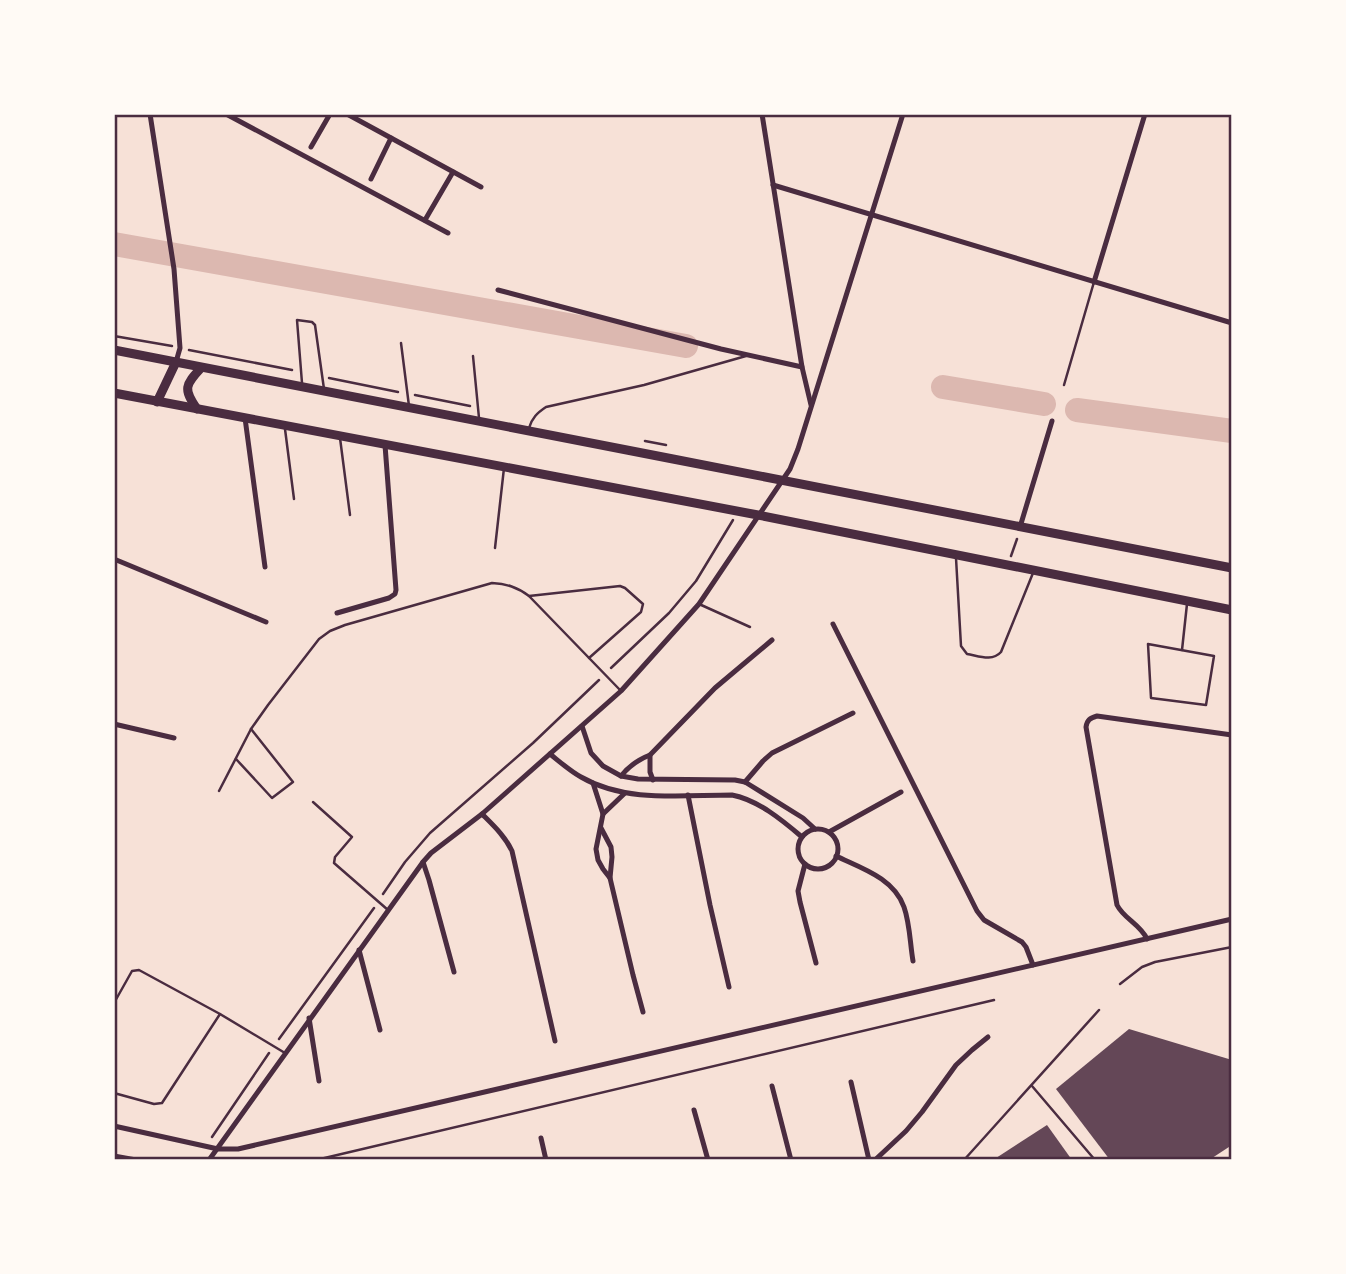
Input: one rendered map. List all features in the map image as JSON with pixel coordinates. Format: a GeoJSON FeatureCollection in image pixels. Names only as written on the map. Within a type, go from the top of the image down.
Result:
{"type":"FeatureCollection","features":[{"type":"Feature","properties":{"kind":"main road"},"geometry":{"type":"LineString","coordinates":[[114,350],[1232,568]]}},
{"type":"Feature","properties":{"kind":"main road"},"geometry":{"type":"LineString","coordinates":[[157,401],[176,362]]}},
{"type":"Feature","properties":{"kind":"main road"},"geometry":{"type":"LineString","coordinates":[[197,409],[187,392],[187,385],[201,368]]}},
{"type":"Feature","properties":{"kind":"main road"},"geometry":{"type":"LineString","coordinates":[[114,393],[758,515],[1232,610]]}},
{"type":"Feature","properties":{"kind":"street"},"geometry":{"type":"LineString","coordinates":[[150,114],[174,268],[180,348],[176,362]]}},
{"type":"Feature","properties":{"kind":"street"},"geometry":{"type":"LineString","coordinates":[[226,114],[448,233]]}},
{"type":"Feature","properties":{"kind":"street"},"geometry":{"type":"LineString","coordinates":[[311,147],[330,114]]}},
{"type":"Feature","properties":{"kind":"street"},"geometry":{"type":"LineString","coordinates":[[347,114],[481,187]]}},
{"type":"Feature","properties":{"kind":"street"},"geometry":{"type":"LineString","coordinates":[[762,114],[802,366],[811,405]]}},
{"type":"Feature","properties":{"kind":"street"},"geometry":{"type":"LineString","coordinates":[[209,1160],[423,862],[482,814],[621,691],[699,604],[790,469],[903,114]]}},
{"type":"Feature","properties":{"kind":"street"},"geometry":{"type":"LineString","coordinates":[[1094,282],[1144,114]]}},
{"type":"Feature","properties":{"kind":"street"},"geometry":{"type":"LineString","coordinates":[[371,179],[391,138]]}},
{"type":"Feature","properties":{"kind":"street"},"geometry":{"type":"LineString","coordinates":[[425,220],[453,172]]}},
{"type":"Feature","properties":{"kind":"street"},"geometry":{"type":"LineString","coordinates":[[773,185],[1232,323]]}},
{"type":"Feature","properties":{"kind":"street"},"geometry":{"type":"LineString","coordinates":[[498,289],[748,355],[802,366]]}},
{"type":"Feature","properties":{"kind":"street"},"geometry":{"type":"LineString","coordinates":[[245,418],[265,567]]}},
{"type":"Feature","properties":{"kind":"street"},"geometry":{"type":"LineString","coordinates":[[1020,527],[1052,421]]}},
{"type":"Feature","properties":{"kind":"street"},"geometry":{"type":"LineString","coordinates":[[337,612],[395,594],[385,446]]}},
{"type":"Feature","properties":{"kind":"street"},"geometry":{"type":"LineString","coordinates":[[114,559],[266,622]]}},
{"type":"Feature","properties":{"kind":"street"},"geometry":{"type":"LineString","coordinates":[[833,624],[976,911],[984,920],[1022,942],[1033,965]]}},
{"type":"Feature","properties":{"kind":"street"},"geometry":{"type":"LineString","coordinates":[[621,776],[638,760],[650,755],[715,688],[772,640]]}},
{"type":"Feature","properties":{"kind":"street"},"geometry":{"type":"LineString","coordinates":[[745,782],[772,753],[853,713]]}},
{"type":"Feature","properties":{"kind":"street"},"geometry":{"type":"LineString","coordinates":[[1147,939],[1143,930],[1120,912],[1117,905],[1087,722],[1097,716],[1232,735]]}},
{"type":"Feature","properties":{"kind":"street"},"geometry":{"type":"LineString","coordinates":[[114,724],[174,738]]}},
{"type":"Feature","properties":{"kind":"street"},"geometry":{"type":"LineString","coordinates":[[582,726],[596,760],[621,776],[653,780],[745,782],[803,818],[815,829]]}},
{"type":"Feature","properties":{"kind":"street"},"geometry":{"type":"LineString","coordinates":[[550,754],[593,783],[625,793],[732,794],[743,797],[803,836]]}},
{"type":"Feature","properties":{"kind":"street"},"geometry":{"type":"LineString","coordinates":[[650,755],[653,780]]}},
{"type":"Feature","properties":{"kind":"street"},"geometry":{"type":"LineString","coordinates":[[593,783],[603,814],[596,849],[598,860],[610,878]]}},
{"type":"Feature","properties":{"kind":"street"},"geometry":{"type":"LineString","coordinates":[[829,832],[901,792]]}},
{"type":"Feature","properties":{"kind":"street"},"geometry":{"type":"LineString","coordinates":[[603,814],[625,793]]}},
{"type":"Feature","properties":{"kind":"street"},"geometry":{"type":"LineString","coordinates":[[688,795],[729,987]]}},
{"type":"Feature","properties":{"kind":"street"},"geometry":{"type":"LineString","coordinates":[[482,814],[512,851],[555,1041]]}},
{"type":"Feature","properties":{"kind":"street"},"geometry":{"type":"LineString","coordinates":[[601,828],[611,847],[610,878],[643,1012]]}},
{"type":"Feature","properties":{"kind":"street"},"geometry":{"type":"LineString","coordinates":[[815,829],[829,832],[837,843],[836,856],[823,868],[805,864],[799,854],[799,842],[803,836],[815,829]]}},
{"type":"Feature","properties":{"kind":"street"},"geometry":{"type":"LineString","coordinates":[[836,856],[881,878],[892,887],[905,908],[913,961]]}},
{"type":"Feature","properties":{"kind":"street"},"geometry":{"type":"LineString","coordinates":[[423,862],[454,972]]}},
{"type":"Feature","properties":{"kind":"street"},"geometry":{"type":"LineString","coordinates":[[805,864],[798,891],[816,963]]}},
{"type":"Feature","properties":{"kind":"street"},"geometry":{"type":"LineString","coordinates":[[114,1126],[218,1149],[238,1149],[1232,919]]}},
{"type":"Feature","properties":{"kind":"street"},"geometry":{"type":"LineString","coordinates":[[359,950],[380,1030]]}},
{"type":"Feature","properties":{"kind":"street"},"geometry":{"type":"LineString","coordinates":[[309,1018],[319,1081]]}},
{"type":"Feature","properties":{"kind":"street"},"geometry":{"type":"LineString","coordinates":[[874,1160],[922,1112],[956,1065],[988,1037]]}},
{"type":"Feature","properties":{"kind":"street"},"geometry":{"type":"LineString","coordinates":[[851,1082],[869,1160]]}},
{"type":"Feature","properties":{"kind":"street"},"geometry":{"type":"LineString","coordinates":[[772,1086],[791,1160]]}},
{"type":"Feature","properties":{"kind":"street"},"geometry":{"type":"LineString","coordinates":[[694,1110],[708,1160]]}},
{"type":"Feature","properties":{"kind":"street"},"geometry":{"type":"LineString","coordinates":[[541,1138],[546,1160]]}},
{"type":"Feature","properties":{"kind":"street"},"geometry":{"type":"LineString","coordinates":[[114,1156],[136,1160]]}},
{"type":"Feature","properties":{"kind":"lane"},"geometry":{"type":"LineString","coordinates":[[1064,385],[1094,282]]}},
{"type":"Feature","properties":{"kind":"lane"},"geometry":{"type":"LineString","coordinates":[[302,386],[297,320],[315,325],[325,390]]}},
{"type":"Feature","properties":{"kind":"lane"},"geometry":{"type":"LineString","coordinates":[[401,344],[409,407]]}},
{"type":"Feature","properties":{"kind":"lane"},"geometry":{"type":"LineString","coordinates":[[527,431],[531,420],[546,407],[645,385],[748,355]]}},
{"type":"Feature","properties":{"kind":"lane"},"geometry":{"type":"LineString","coordinates":[[473,356],[479,421]]}},
{"type":"Feature","properties":{"kind":"lane"},"geometry":{"type":"LineString","coordinates":[[285,426],[293,499]]}},
{"type":"Feature","properties":{"kind":"lane"},"geometry":{"type":"LineString","coordinates":[[340,437],[350,515]]}},
{"type":"Feature","properties":{"kind":"lane"},"geometry":{"type":"LineString","coordinates":[[495,548],[504,468]]}},
{"type":"Feature","properties":{"kind":"lane"},"geometry":{"type":"LineString","coordinates":[[956,554],[961,646],[967,654],[992,658],[998,656],[1034,571]]}},
{"type":"Feature","properties":{"kind":"lane"},"geometry":{"type":"LineString","coordinates":[[219,791],[251,729],[319,639],[345,625],[492,583],[508,584],[529,596],[621,691]]}},
{"type":"Feature","properties":{"kind":"lane"},"geometry":{"type":"LineString","coordinates":[[529,596],[620,586],[643,604],[641,612],[589,657]]}},
{"type":"Feature","properties":{"kind":"lane"},"geometry":{"type":"LineString","coordinates":[[1182,650],[1187,601]]}},
{"type":"Feature","properties":{"kind":"lane"},"geometry":{"type":"LineString","coordinates":[[699,604],[750,627]]}},
{"type":"Feature","properties":{"kind":"lane"},"geometry":{"type":"LineString","coordinates":[[1148,644],[1182,650],[1214,656],[1206,705],[1151,698],[1148,644]]}},
{"type":"Feature","properties":{"kind":"lane"},"geometry":{"type":"LineString","coordinates":[[236,759],[272,798],[293,782],[251,729]]}},
{"type":"Feature","properties":{"kind":"lane"},"geometry":{"type":"LineString","coordinates":[[313,802],[352,837],[335,857],[334,863],[388,910]]}},
{"type":"Feature","properties":{"kind":"lane"},"geometry":{"type":"LineString","coordinates":[[1120,984],[1142,967],[1155,962],[1232,947]]}},
{"type":"Feature","properties":{"kind":"lane"},"geometry":{"type":"LineString","coordinates":[[114,1003],[132,971],[136,970],[220,1014],[285,1053]]}},
{"type":"Feature","properties":{"kind":"lane"},"geometry":{"type":"LineString","coordinates":[[316,1160],[994,1000]]}},
{"type":"Feature","properties":{"kind":"lane"},"geometry":{"type":"LineString","coordinates":[[964,1160],[1099,1010]]}},
{"type":"Feature","properties":{"kind":"lane"},"geometry":{"type":"LineString","coordinates":[[114,1093],[154,1104],[162,1103],[220,1014]]}},
{"type":"Feature","properties":{"kind":"lane"},"geometry":{"type":"LineString","coordinates":[[1032,1086],[1095,1160]]}},
{"type":"Feature","properties":{"kind":"path"},"geometry":{"type":"LineString","coordinates":[[1008,565],[1020,527]]}},
{"type":"Feature","properties":{"kind":"building"},"geometry":{"type":"Polygon","coordinates":[[[1129,1029],[1232,1060],[1232,1145],[1209,1160],[1110,1160],[1056,1089],[1129,1029]]]}},
{"type":"Feature","properties":{"kind":"building"},"geometry":{"type":"Polygon","coordinates":[[[1047,1125],[1072,1160],[993,1160],[1047,1125]]]}},
{"type":"Feature","properties":{"kind":"waterway"},"geometry":{"type":"LineString","coordinates":[[114,244],[686,346]]}},
{"type":"Feature","properties":{"kind":"waterway"},"geometry":{"type":"LineString","coordinates":[[943,387],[1044,404]]}},
{"type":"Feature","properties":{"kind":"waterway"},"geometry":{"type":"LineString","coordinates":[[1077,410],[1232,431]]}}]}
